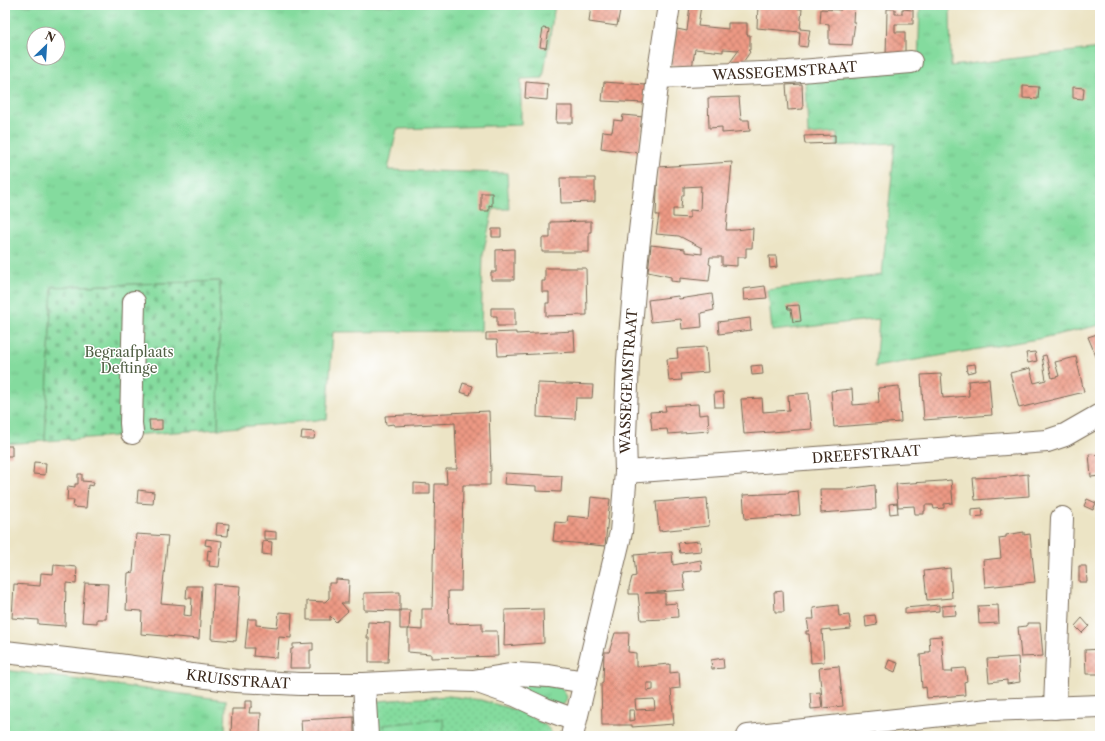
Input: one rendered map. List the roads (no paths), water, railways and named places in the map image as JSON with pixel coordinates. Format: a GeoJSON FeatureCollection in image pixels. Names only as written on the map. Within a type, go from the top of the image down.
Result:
{"type":"FeatureCollection","features":[{"type":"Feature","properties":{"kind":"street","name":"WASSEGEMSTRAAT"},"geometry":{"type":"LineString","coordinates":[[574,728],[621,532],[626,472],[625,436],[628,360],[637,257],[658,77],[669,5]]}},
{"type":"Feature","properties":{"kind":"street","name":"WASSEGEMSTRAAT"},"geometry":{"type":"LineString","coordinates":[[658,77],[788,72],[911,62]]}},
{"type":"Feature","properties":{"kind":"street"},"geometry":{"type":"LineString","coordinates":[[132,433],[134,302]]}},
{"type":"Feature","properties":{"kind":"street","name":"DREEFSTRAAT"},"geometry":{"type":"LineString","coordinates":[[626,472],[1047,441],[1065,435],[1100,415]]}},
{"type":"Feature","properties":{"kind":"street"},"geometry":{"type":"LineString","coordinates":[[1056,708],[1062,518]]}},
{"type":"Feature","properties":{"kind":"street","name":"KRUISSTRAAT"},"geometry":{"type":"LineString","coordinates":[[5,652],[236,681],[300,684],[364,684],[440,680],[473,681],[516,674],[549,676],[585,682]]}},
{"type":"Feature","properties":{"kind":"street","name":"KRUISSTRAAT"},"geometry":{"type":"LineString","coordinates":[[473,681],[515,695],[545,710],[574,728]]}},
{"type":"Feature","properties":{"kind":"street"},"geometry":{"type":"LineString","coordinates":[[364,684],[367,736]]}},
{"type":"Feature","properties":{"kind":"street"},"geometry":{"type":"LineString","coordinates":[[748,736],[988,710],[1100,706]]}},
{"type":"Feature","properties":{"kind":"park label","name":"Begraafplaats Deftinge"},"geometry":{"type":"Point","coordinates":[129,360]}}]}
